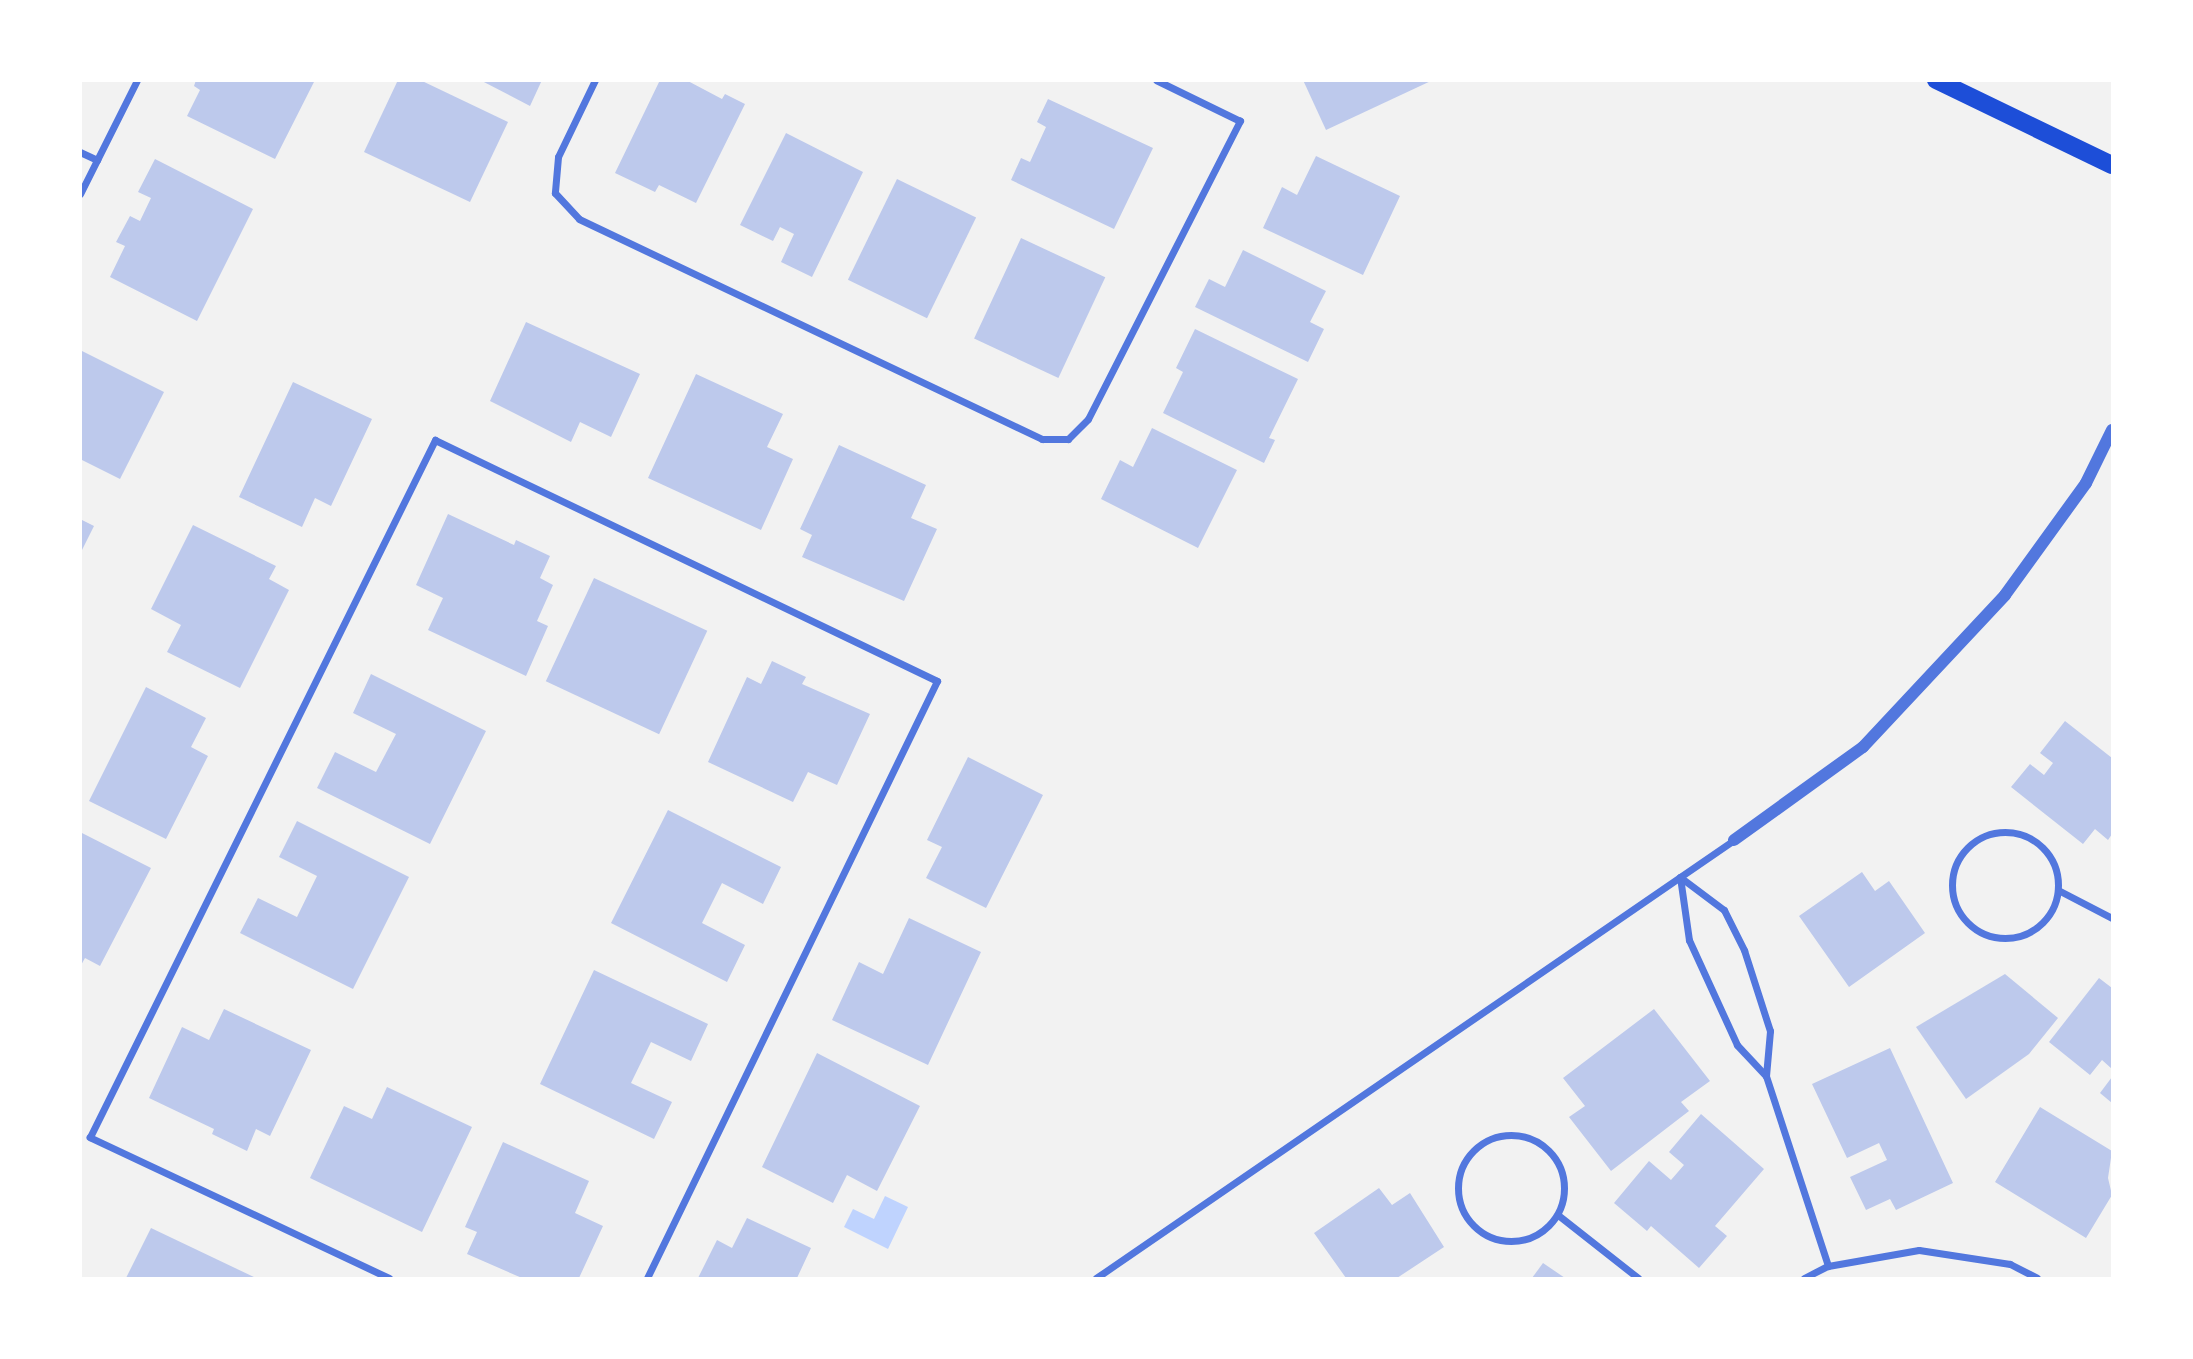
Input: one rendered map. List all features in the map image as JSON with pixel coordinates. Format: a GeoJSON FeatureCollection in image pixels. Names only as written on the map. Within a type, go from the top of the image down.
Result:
{"type":"FeatureCollection","features":[{"type":"Feature","properties":{"kind":"main road"},"geometry":{"type":"LineString","coordinates":[[1936,80],[2112,165]]}},
{"type":"Feature","properties":{"kind":"street"},"geometry":{"type":"LineString","coordinates":[[80,194],[137,80]]}},
{"type":"Feature","properties":{"kind":"street"},"geometry":{"type":"LineString","coordinates":[[595,80],[558,157],[555,193],[579,219],[1042,439],[1068,439],[1088,419],[1240,121],[1157,80]]}},
{"type":"Feature","properties":{"kind":"street"},"geometry":{"type":"LineString","coordinates":[[80,152],[97,160]]}},
{"type":"Feature","properties":{"kind":"street"},"geometry":{"type":"LineString","coordinates":[[1096,1279],[1734,840],[1863,747],[2005,595],[2086,483],[2112,430]]}},
{"type":"Feature","properties":{"kind":"street"},"geometry":{"type":"LineString","coordinates":[[389,1279],[90,1137],[435,440],[937,681],[648,1279]]}},
{"type":"Feature","properties":{"kind":"street"},"geometry":{"type":"LineString","coordinates":[[2008,831],[2040,844],[2051,857],[2058,890],[2043,923],[2028,933],[1992,937],[1962,917],[1951,883],[1963,850],[1984,836],[2008,831]]}},
{"type":"Feature","properties":{"kind":"street"},"geometry":{"type":"LineString","coordinates":[[1680,877],[1689,940],[1737,1045],[1766,1076]]}},
{"type":"Feature","properties":{"kind":"street"},"geometry":{"type":"LineString","coordinates":[[1680,877],[1724,910],[1744,950],[1770,1031],[1766,1076],[1828,1266]]}},
{"type":"Feature","properties":{"kind":"street"},"geometry":{"type":"LineString","coordinates":[[2058,890],[2112,918]]}},
{"type":"Feature","properties":{"kind":"street"},"geometry":{"type":"LineString","coordinates":[[1521,1135],[1537,1141],[1550,1152],[1565,1182],[1558,1215],[1530,1238],[1494,1239],[1478,1231],[1458,1200],[1463,1164],[1488,1140],[1521,1135]]}},
{"type":"Feature","properties":{"kind":"street"},"geometry":{"type":"LineString","coordinates":[[1558,1215],[1638,1279]]}},
{"type":"Feature","properties":{"kind":"street"},"geometry":{"type":"LineString","coordinates":[[1804,1279],[1828,1266],[1919,1250],[2010,1264],[2037,1279]]}},
{"type":"Feature","properties":{"kind":"water"},"geometry":{"type":"Polygon","coordinates":[[[885,1196],[908,1207],[888,1249],[844,1227],[853,1209],[874,1219],[885,1196]]]}},
{"type":"Feature","properties":{"kind":"building"},"geometry":{"type":"Polygon","coordinates":[[[196,80],[315,80],[275,159],[187,116],[200,90],[194,86],[196,80]]]}},
{"type":"Feature","properties":{"kind":"building"},"geometry":{"type":"Polygon","coordinates":[[[398,80],[420,80],[508,122],[470,202],[364,152],[398,80]]]}},
{"type":"Feature","properties":{"kind":"building"},"geometry":{"type":"Polygon","coordinates":[[[480,80],[542,80],[530,106],[480,80]]]}},
{"type":"Feature","properties":{"kind":"building"},"geometry":{"type":"Polygon","coordinates":[[[660,80],[686,80],[722,99],[725,94],[745,104],[696,203],[659,185],[655,192],[615,173],[660,80]]]}},
{"type":"Feature","properties":{"kind":"building"},"geometry":{"type":"Polygon","coordinates":[[[1303,80],[1433,80],[1326,130],[1303,80]]]}},
{"type":"Feature","properties":{"kind":"building"},"geometry":{"type":"Polygon","coordinates":[[[1048,99],[1153,148],[1114,229],[1011,180],[1021,158],[1030,162],[1046,127],[1037,122],[1048,99]]]}},
{"type":"Feature","properties":{"kind":"building"},"geometry":{"type":"Polygon","coordinates":[[[786,133],[863,172],[812,277],[781,262],[794,234],[780,227],[773,241],[740,225],[786,133]]]}},
{"type":"Feature","properties":{"kind":"building"},"geometry":{"type":"Polygon","coordinates":[[[1316,156],[1400,196],[1363,275],[1263,228],[1282,187],[1297,195],[1316,156]]]}},
{"type":"Feature","properties":{"kind":"building"},"geometry":{"type":"Polygon","coordinates":[[[155,159],[253,209],[197,321],[110,277],[125,246],[116,242],[130,216],[140,221],[151,198],[138,192],[155,159]]]}},
{"type":"Feature","properties":{"kind":"building"},"geometry":{"type":"Polygon","coordinates":[[[897,179],[976,218],[927,318],[848,280],[897,179]]]}},
{"type":"Feature","properties":{"kind":"building"},"geometry":{"type":"Polygon","coordinates":[[[1021,238],[1105,277],[1058,378],[974,339],[1021,238]]]}},
{"type":"Feature","properties":{"kind":"building"},"geometry":{"type":"Polygon","coordinates":[[[1243,250],[1326,291],[1310,322],[1324,329],[1308,362],[1195,307],[1209,279],[1225,287],[1243,250]]]}},
{"type":"Feature","properties":{"kind":"building"},"geometry":{"type":"Polygon","coordinates":[[[526,322],[640,374],[611,437],[580,422],[571,442],[490,401],[526,322]]]}},
{"type":"Feature","properties":{"kind":"building"},"geometry":{"type":"Polygon","coordinates":[[[1195,329],[1298,379],[1269,438],[1275,440],[1264,463],[1163,413],[1183,372],[1176,368],[1195,329]]]}},
{"type":"Feature","properties":{"kind":"building"},"geometry":{"type":"Polygon","coordinates":[[[80,350],[164,392],[120,479],[80,459],[80,350]]]}},
{"type":"Feature","properties":{"kind":"building"},"geometry":{"type":"Polygon","coordinates":[[[696,374],[783,414],[767,447],[793,459],[761,530],[648,478],[696,374]]]}},
{"type":"Feature","properties":{"kind":"building"},"geometry":{"type":"Polygon","coordinates":[[[293,382],[372,419],[331,506],[315,498],[302,527],[239,497],[293,382]]]}},
{"type":"Feature","properties":{"kind":"building"},"geometry":{"type":"Polygon","coordinates":[[[1152,428],[1237,470],[1198,548],[1101,499],[1120,460],[1133,467],[1152,428]]]}},
{"type":"Feature","properties":{"kind":"building"},"geometry":{"type":"Polygon","coordinates":[[[839,445],[926,485],[911,518],[937,529],[904,601],[802,557],[812,535],[800,529],[839,445]]]}},
{"type":"Feature","properties":{"kind":"building"},"geometry":{"type":"Polygon","coordinates":[[[448,514],[514,545],[516,540],[550,556],[540,578],[553,585],[537,621],[548,626],[526,676],[428,630],[443,598],[416,585],[448,514]]]}},
{"type":"Feature","properties":{"kind":"building"},"geometry":{"type":"Polygon","coordinates":[[[80,519],[94,526],[80,554],[80,519]]]}},
{"type":"Feature","properties":{"kind":"building"},"geometry":{"type":"Polygon","coordinates":[[[193,525],[276,566],[269,579],[289,590],[240,688],[167,652],[181,625],[151,609],[193,525]]]}},
{"type":"Feature","properties":{"kind":"building"},"geometry":{"type":"Polygon","coordinates":[[[594,578],[707,631],[659,734],[546,681],[594,578]]]}},
{"type":"Feature","properties":{"kind":"building"},"geometry":{"type":"Polygon","coordinates":[[[772,661],[806,677],[802,684],[870,714],[837,785],[808,772],[793,802],[708,762],[747,677],[761,684],[772,661]]]}},
{"type":"Feature","properties":{"kind":"building"},"geometry":{"type":"Polygon","coordinates":[[[371,674],[486,731],[430,844],[317,788],[335,752],[376,772],[396,734],[353,713],[371,674]]]}},
{"type":"Feature","properties":{"kind":"building"},"geometry":{"type":"Polygon","coordinates":[[[146,687],[206,718],[191,747],[208,756],[166,839],[89,801],[146,687]]]}},
{"type":"Feature","properties":{"kind":"building"},"geometry":{"type":"Polygon","coordinates":[[[2065,721],[2112,758],[2112,834],[2108,840],[2095,829],[2083,844],[2011,787],[2030,764],[2044,775],[2053,763],[2040,753],[2065,721]]]}},
{"type":"Feature","properties":{"kind":"building"},"geometry":{"type":"Polygon","coordinates":[[[968,757],[1043,795],[986,908],[926,878],[942,847],[927,840],[968,757]]]}},
{"type":"Feature","properties":{"kind":"building"},"geometry":{"type":"Polygon","coordinates":[[[668,810],[781,867],[763,904],[722,883],[702,923],[745,945],[727,982],[611,923],[668,810]]]}},
{"type":"Feature","properties":{"kind":"building"},"geometry":{"type":"Polygon","coordinates":[[[297,821],[409,877],[353,989],[240,933],[258,898],[297,917],[317,876],[279,857],[297,821]]]}},
{"type":"Feature","properties":{"kind":"building"},"geometry":{"type":"Polygon","coordinates":[[[80,832],[151,868],[100,966],[85,958],[80,967],[80,832]]]}},
{"type":"Feature","properties":{"kind":"building"},"geometry":{"type":"Polygon","coordinates":[[[1862,872],[1875,891],[1889,881],[1925,933],[1849,987],[1799,916],[1862,872]]]}},
{"type":"Feature","properties":{"kind":"building"},"geometry":{"type":"Polygon","coordinates":[[[909,918],[981,952],[928,1065],[832,1020],[859,962],[883,974],[909,918]]]}},
{"type":"Feature","properties":{"kind":"building"},"geometry":{"type":"Polygon","coordinates":[[[594,970],[708,1024],[691,1061],[651,1042],[631,1083],[672,1102],[654,1139],[540,1084],[594,970]]]}},
{"type":"Feature","properties":{"kind":"building"},"geometry":{"type":"Polygon","coordinates":[[[2005,974],[2058,1018],[2029,1054],[1966,1099],[1916,1027],[2005,974]]]}},
{"type":"Feature","properties":{"kind":"building"},"geometry":{"type":"Polygon","coordinates":[[[2099,978],[2112,988],[2112,1069],[2102,1060],[2090,1075],[2049,1042],[2099,978]]]}},
{"type":"Feature","properties":{"kind":"building"},"geometry":{"type":"Polygon","coordinates":[[[224,1009],[311,1050],[270,1136],[256,1129],[247,1151],[212,1134],[214,1129],[149,1098],[182,1027],[209,1040],[224,1009]]]}},
{"type":"Feature","properties":{"kind":"building"},"geometry":{"type":"Polygon","coordinates":[[[1654,1009],[1710,1081],[1681,1102],[1689,1111],[1611,1171],[1569,1117],[1585,1106],[1563,1078],[1654,1009]]]}},
{"type":"Feature","properties":{"kind":"building"},"geometry":{"type":"Polygon","coordinates":[[[1890,1048],[1953,1183],[1896,1210],[1890,1199],[1866,1210],[1850,1177],[1887,1160],[1879,1143],[1847,1158],[1812,1084],[1890,1048]]]}},
{"type":"Feature","properties":{"kind":"building"},"geometry":{"type":"Polygon","coordinates":[[[817,1053],[920,1106],[877,1191],[847,1175],[833,1203],[762,1167],[817,1053]]]}},
{"type":"Feature","properties":{"kind":"building"},"geometry":{"type":"Polygon","coordinates":[[[2112,1077],[2112,1103],[2100,1093],[2112,1077]]]}},
{"type":"Feature","properties":{"kind":"building"},"geometry":{"type":"Polygon","coordinates":[[[387,1087],[472,1127],[422,1232],[310,1178],[344,1106],[372,1119],[387,1087]]]}},
{"type":"Feature","properties":{"kind":"building"},"geometry":{"type":"Polygon","coordinates":[[[2040,1107],[2112,1151],[2108,1178],[2112,1195],[2086,1238],[1995,1182],[2040,1107]]]}},
{"type":"Feature","properties":{"kind":"building"},"geometry":{"type":"Polygon","coordinates":[[[1701,1114],[1764,1169],[1715,1226],[1727,1236],[1699,1268],[1651,1226],[1647,1231],[1614,1203],[1649,1161],[1671,1180],[1684,1165],[1669,1152],[1701,1114]]]}},
{"type":"Feature","properties":{"kind":"building"},"geometry":{"type":"Polygon","coordinates":[[[503,1142],[589,1181],[575,1213],[603,1226],[579,1278],[522,1278],[467,1254],[477,1232],[465,1227],[503,1142]]]}},
{"type":"Feature","properties":{"kind":"building"},"geometry":{"type":"Polygon","coordinates":[[[1379,1188],[1392,1205],[1410,1193],[1444,1247],[1397,1278],[1346,1278],[1314,1233],[1379,1188]]]}},
{"type":"Feature","properties":{"kind":"building"},"geometry":{"type":"Polygon","coordinates":[[[747,1218],[811,1248],[797,1278],[698,1278],[717,1240],[732,1248],[747,1218]]]}},
{"type":"Feature","properties":{"kind":"building"},"geometry":{"type":"Polygon","coordinates":[[[151,1228],[256,1278],[126,1278],[151,1228]]]}},
{"type":"Feature","properties":{"kind":"building"},"geometry":{"type":"Polygon","coordinates":[[[1543,1263],[1565,1278],[1532,1278],[1543,1263]]]}}]}
